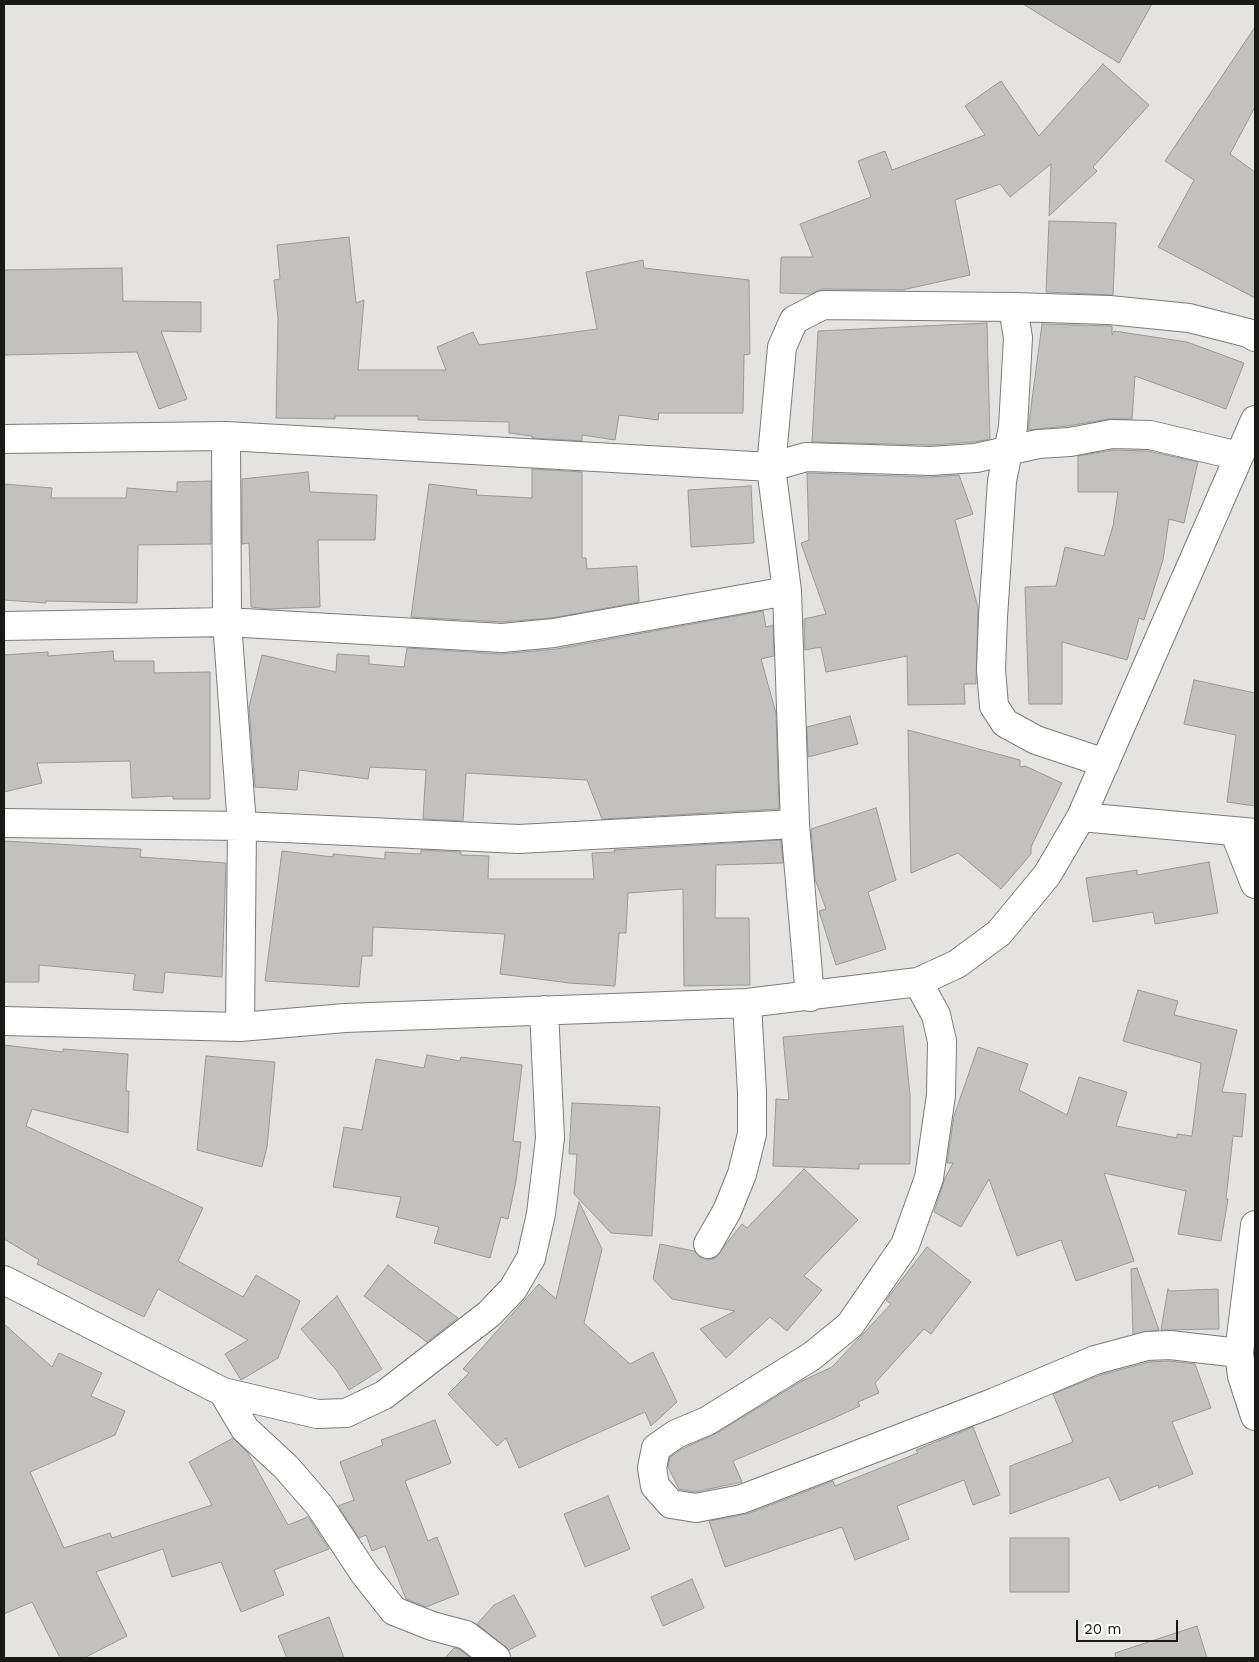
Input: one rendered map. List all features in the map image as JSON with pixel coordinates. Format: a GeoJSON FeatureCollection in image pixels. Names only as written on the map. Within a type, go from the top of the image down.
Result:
{"type":"FeatureCollection","features":[{"type":"Feature","properties":{"kind":"street"},"geometry":{"type":"LineString","coordinates":[[810,997],[796,824],[787,591],[771,467],[782,347],[794,320],[823,305],[1109,310],[1189,318],[1248,332],[1255,337]]}},
{"type":"Feature","properties":{"kind":"street"},"geometry":{"type":"LineString","coordinates":[[1013,307],[1018,338],[1013,428],[1002,481],[993,617],[991,670],[994,706],[1005,723],[1036,740],[1104,763]]}},
{"type":"Feature","properties":{"kind":"street"},"geometry":{"type":"LineString","coordinates":[[4,1021],[240,1027],[345,1018],[747,1003],[810,997],[918,982],[957,964],[999,933],[1047,875],[1081,817],[1255,420]]}},
{"type":"Feature","properties":{"kind":"street"},"geometry":{"type":"LineString","coordinates":[[4,439],[226,436],[771,467],[806,458],[931,461],[976,458],[1038,444],[1070,442],[1112,434],[1150,435],[1239,456]]}},
{"type":"Feature","properties":{"kind":"street"},"geometry":{"type":"LineString","coordinates":[[226,436],[227,622],[242,826],[240,1027]]}},
{"type":"Feature","properties":{"kind":"street"},"geometry":{"type":"LineString","coordinates":[[4,626],[227,622],[502,638],[554,634],[787,591]]}},
{"type":"Feature","properties":{"kind":"street"},"geometry":{"type":"LineString","coordinates":[[1081,817],[1244,832],[1255,884]]}},
{"type":"Feature","properties":{"kind":"street"},"geometry":{"type":"LineString","coordinates":[[4,823],[242,826],[519,839],[796,824]]}},
{"type":"Feature","properties":{"kind":"street"},"geometry":{"type":"LineString","coordinates":[[918,982],[936,1015],[942,1041],[941,1095],[929,1178],[905,1245],[850,1325],[812,1356],[733,1406],[707,1421],[676,1434],[656,1448],[652,1468],[655,1486],[671,1504],[696,1508],[742,1498],[986,1406],[1096,1360],[1147,1346],[1170,1345],[1239,1353]]}},
{"type":"Feature","properties":{"kind":"street"},"geometry":{"type":"LineString","coordinates":[[708,1244],[727,1211],[752,1134],[752,1093],[747,1003]]}},
{"type":"Feature","properties":{"kind":"street"},"geometry":{"type":"LineString","coordinates":[[4,1280],[223,1392],[317,1414],[346,1413],[384,1395],[489,1314],[513,1290],[531,1258],[541,1214],[550,1138],[544,1010]]}},
{"type":"Feature","properties":{"kind":"street"},"geometry":{"type":"LineString","coordinates":[[1255,1225],[1251,1300],[1239,1353],[1242,1376],[1255,1416]]}},
{"type":"Feature","properties":{"kind":"street"},"geometry":{"type":"LineString","coordinates":[[223,1392],[244,1429],[286,1467],[320,1505],[364,1573],[394,1611],[432,1626],[466,1635],[496,1658]]}},
{"type":"Feature","properties":{"kind":"building"},"geometry":{"type":"Polygon","coordinates":[[[1023,4],[1152,4],[1119,63],[1023,4]]]}},
{"type":"Feature","properties":{"kind":"building"},"geometry":{"type":"Polygon","coordinates":[[[1255,27],[1255,107],[1230,154],[1255,172],[1255,298],[1158,247],[1194,180],[1165,161],[1255,27]]]}},
{"type":"Feature","properties":{"kind":"building"},"geometry":{"type":"Polygon","coordinates":[[[1103,64],[1149,105],[1093,167],[1097,171],[1049,216],[1051,164],[1010,197],[1000,184],[955,200],[970,275],[902,290],[823,289],[811,294],[780,293],[781,257],[813,257],[800,224],[871,197],[858,161],[885,151],[892,170],[985,135],[965,106],[1001,81],[1039,136],[1103,64]]]}},
{"type":"Feature","properties":{"kind":"building"},"geometry":{"type":"Polygon","coordinates":[[[1049,221],[1116,223],[1113,295],[1046,292],[1049,221]]]}},
{"type":"Feature","properties":{"kind":"building"},"geometry":{"type":"Polygon","coordinates":[[[349,237],[356,303],[364,300],[358,370],[446,370],[437,347],[473,332],[479,345],[597,329],[586,272],[643,260],[644,268],[749,280],[750,354],[744,355],[743,413],[659,413],[658,420],[619,415],[615,440],[582,435],[582,441],[532,438],[532,436],[509,433],[509,422],[418,420],[418,416],[335,416],[335,419],[276,418],[278,319],[274,280],[280,279],[277,245],[349,237]]]}},
{"type":"Feature","properties":{"kind":"building"},"geometry":{"type":"Polygon","coordinates":[[[122,268],[123,301],[201,302],[201,332],[161,331],[187,399],[159,409],[137,352],[4,355],[4,270],[122,268]]]}},
{"type":"Feature","properties":{"kind":"building"},"geometry":{"type":"Polygon","coordinates":[[[987,323],[990,439],[931,445],[812,442],[818,331],[987,323]]]}},
{"type":"Feature","properties":{"kind":"building"},"geometry":{"type":"Polygon","coordinates":[[[1042,324],[1112,326],[1112,335],[1114,331],[1187,342],[1244,363],[1226,409],[1135,376],[1132,419],[1109,419],[1028,430],[1042,324]]]}},
{"type":"Feature","properties":{"kind":"building"},"geometry":{"type":"Polygon","coordinates":[[[1113,450],[1148,451],[1198,462],[1184,523],[1169,519],[1163,560],[1144,620],[1139,618],[1127,660],[1062,642],[1062,704],[1029,704],[1025,587],[1056,586],[1065,547],[1104,556],[1113,526],[1118,492],[1078,492],[1078,456],[1113,450]]]}},
{"type":"Feature","properties":{"kind":"building"},"geometry":{"type":"Polygon","coordinates":[[[532,469],[582,472],[582,558],[586,558],[587,569],[637,566],[639,602],[552,618],[502,622],[411,617],[429,484],[477,490],[476,495],[532,498],[532,469]]]}},
{"type":"Feature","properties":{"kind":"building"},"geometry":{"type":"Polygon","coordinates":[[[308,472],[310,492],[377,495],[375,540],[318,540],[320,607],[269,609],[251,607],[249,543],[242,544],[242,479],[308,472]]]}},
{"type":"Feature","properties":{"kind":"building"},"geometry":{"type":"Polygon","coordinates":[[[807,473],[930,477],[959,475],[973,514],[955,520],[978,608],[976,684],[964,684],[965,704],[908,705],[907,656],[826,672],[821,647],[805,650],[804,619],[826,614],[801,543],[809,540],[807,473]]]}},
{"type":"Feature","properties":{"kind":"building"},"geometry":{"type":"Polygon","coordinates":[[[211,481],[211,544],[138,545],[137,603],[46,601],[46,603],[4,600],[4,484],[52,488],[51,498],[126,498],[127,488],[177,492],[177,482],[211,481]]]}},
{"type":"Feature","properties":{"kind":"building"},"geometry":{"type":"Polygon","coordinates":[[[751,486],[754,543],[691,547],[688,490],[751,486]]]}},
{"type":"Feature","properties":{"kind":"building"},"geometry":{"type":"Polygon","coordinates":[[[763,611],[766,627],[773,625],[774,656],[761,659],[776,713],[779,809],[602,819],[587,780],[466,773],[463,821],[423,819],[426,770],[370,767],[368,779],[299,770],[297,790],[255,787],[249,707],[262,655],[336,672],[337,654],[369,656],[369,664],[404,667],[407,648],[501,654],[556,649],[763,611]]]}},
{"type":"Feature","properties":{"kind":"building"},"geometry":{"type":"Polygon","coordinates":[[[113,651],[114,661],[154,661],[154,673],[210,672],[210,799],[173,799],[173,796],[132,798],[130,761],[37,763],[42,783],[4,792],[4,655],[48,652],[48,656],[113,651]]]}},
{"type":"Feature","properties":{"kind":"building"},"geometry":{"type":"Polygon","coordinates":[[[1194,680],[1255,693],[1255,806],[1227,802],[1236,735],[1184,724],[1194,680]]]}},
{"type":"Feature","properties":{"kind":"building"},"geometry":{"type":"Polygon","coordinates":[[[850,716],[858,744],[808,757],[807,727],[850,716]]]}},
{"type":"Feature","properties":{"kind":"building"},"geometry":{"type":"Polygon","coordinates":[[[908,730],[1020,760],[1020,767],[1025,766],[1062,783],[1031,847],[1031,854],[1001,889],[958,853],[911,873],[908,730]]]}},
{"type":"Feature","properties":{"kind":"building"},"geometry":{"type":"Polygon","coordinates":[[[876,808],[896,880],[868,892],[886,949],[836,965],[819,911],[826,909],[815,879],[811,829],[876,808]]]}},
{"type":"Feature","properties":{"kind":"building"},"geometry":{"type":"Polygon","coordinates":[[[781,840],[783,863],[716,865],[715,918],[749,918],[750,985],[684,986],[683,889],[628,893],[626,933],[619,933],[615,986],[569,983],[500,974],[505,934],[373,927],[372,956],[362,956],[359,987],[265,981],[282,851],[333,857],[333,854],[385,859],[385,852],[421,854],[421,850],[461,852],[461,855],[489,856],[488,879],[594,879],[592,853],[781,840]]]}},
{"type":"Feature","properties":{"kind":"building"},"geometry":{"type":"Polygon","coordinates":[[[4,841],[141,849],[140,857],[226,863],[222,977],[165,972],[163,993],[133,990],[135,974],[39,965],[39,982],[4,982],[4,841]]]}},
{"type":"Feature","properties":{"kind":"building"},"geometry":{"type":"Polygon","coordinates":[[[1209,862],[1218,913],[1155,924],[1153,912],[1093,922],[1086,878],[1137,870],[1137,875],[1209,862]]]}},
{"type":"Feature","properties":{"kind":"building"},"geometry":{"type":"Polygon","coordinates":[[[1138,990],[1178,1001],[1174,1015],[1237,1030],[1222,1092],[1246,1094],[1242,1137],[1233,1136],[1226,1199],[1228,1199],[1221,1241],[1178,1234],[1186,1191],[1104,1173],[1134,1261],[1076,1281],[1061,1240],[1017,1256],[989,1179],[961,1227],[934,1212],[945,1178],[953,1163],[947,1163],[954,1116],[978,1047],[1028,1064],[1019,1090],[1067,1115],[1079,1077],[1127,1092],[1116,1126],[1177,1138],[1177,1134],[1192,1136],[1201,1063],[1123,1041],[1138,990]]]}},
{"type":"Feature","properties":{"kind":"building"},"geometry":{"type":"Polygon","coordinates":[[[903,1026],[910,1095],[910,1164],[859,1164],[859,1169],[773,1166],[776,1099],[789,1100],[783,1037],[903,1026]]]}},
{"type":"Feature","properties":{"kind":"building"},"geometry":{"type":"Polygon","coordinates":[[[4,1045],[63,1052],[63,1049],[128,1054],[126,1091],[129,1091],[128,1133],[32,1109],[26,1126],[203,1208],[178,1261],[243,1297],[256,1275],[300,1301],[278,1358],[241,1380],[225,1354],[248,1340],[158,1289],[144,1317],[37,1264],[39,1260],[4,1239],[4,1045]]]}},
{"type":"Feature","properties":{"kind":"building"},"geometry":{"type":"Polygon","coordinates":[[[427,1055],[460,1061],[461,1057],[522,1065],[513,1141],[521,1142],[516,1181],[508,1219],[501,1217],[490,1258],[434,1243],[439,1227],[396,1217],[401,1197],[333,1187],[344,1127],[362,1130],[376,1059],[424,1068],[427,1055]]]}},
{"type":"Feature","properties":{"kind":"building"},"geometry":{"type":"Polygon","coordinates":[[[206,1056],[275,1062],[267,1147],[262,1167],[197,1150],[206,1056]]]}},
{"type":"Feature","properties":{"kind":"building"},"geometry":{"type":"Polygon","coordinates":[[[572,1103],[660,1107],[652,1236],[611,1233],[574,1194],[577,1154],[569,1154],[572,1103]]]}},
{"type":"Feature","properties":{"kind":"building"},"geometry":{"type":"Polygon","coordinates":[[[804,1169],[858,1220],[804,1276],[822,1290],[787,1331],[770,1317],[726,1358],[700,1329],[735,1311],[672,1299],[653,1279],[660,1244],[694,1251],[700,1257],[708,1260],[715,1258],[742,1224],[747,1228],[804,1169]]]}},
{"type":"Feature","properties":{"kind":"building"},"geometry":{"type":"Polygon","coordinates":[[[579,1202],[602,1249],[584,1323],[630,1364],[653,1352],[677,1402],[651,1426],[645,1412],[519,1468],[506,1438],[497,1446],[448,1394],[469,1373],[463,1369],[539,1284],[556,1299],[579,1202]]]}},
{"type":"Feature","properties":{"kind":"building"},"geometry":{"type":"Polygon","coordinates":[[[927,1247],[971,1282],[931,1334],[924,1329],[875,1383],[879,1393],[858,1402],[860,1406],[733,1461],[742,1482],[695,1492],[679,1489],[668,1467],[670,1457],[684,1448],[715,1434],[802,1381],[832,1367],[891,1304],[886,1300],[927,1247]]]}},
{"type":"Feature","properties":{"kind":"building"},"geometry":{"type":"Polygon","coordinates":[[[388,1265],[458,1318],[427,1342],[364,1296],[388,1265]]]}},
{"type":"Feature","properties":{"kind":"building"},"geometry":{"type":"Polygon","coordinates":[[[1137,1268],[1159,1330],[1133,1334],[1131,1269],[1137,1268]]]}},
{"type":"Feature","properties":{"kind":"building"},"geometry":{"type":"Polygon","coordinates":[[[1168,1289],[1169,1291],[1218,1289],[1219,1329],[1161,1330],[1168,1289]]]}},
{"type":"Feature","properties":{"kind":"building"},"geometry":{"type":"Polygon","coordinates":[[[337,1296],[382,1369],[349,1390],[337,1371],[301,1329],[337,1296]]]}},
{"type":"Feature","properties":{"kind":"building"},"geometry":{"type":"Polygon","coordinates":[[[4,1324],[52,1367],[59,1353],[102,1373],[91,1396],[125,1411],[115,1435],[30,1472],[64,1548],[110,1533],[112,1538],[212,1505],[189,1462],[233,1438],[248,1453],[288,1525],[308,1517],[329,1549],[274,1570],[284,1595],[241,1612],[221,1562],[172,1577],[163,1549],[96,1572],[127,1636],[84,1658],[60,1658],[32,1602],[4,1614],[4,1324]]]}},
{"type":"Feature","properties":{"kind":"building"},"geometry":{"type":"Polygon","coordinates":[[[1169,1361],[1195,1364],[1211,1408],[1172,1422],[1193,1474],[1159,1488],[1158,1485],[1120,1501],[1109,1477],[1010,1514],[1010,1466],[1073,1442],[1053,1394],[1100,1375],[1149,1362],[1169,1361]]]}},
{"type":"Feature","properties":{"kind":"building"},"geometry":{"type":"Polygon","coordinates":[[[435,1420],[451,1463],[405,1481],[428,1541],[437,1537],[459,1594],[426,1607],[406,1599],[385,1546],[372,1551],[366,1535],[359,1538],[338,1506],[354,1500],[340,1462],[383,1445],[381,1440],[435,1420]]]}},
{"type":"Feature","properties":{"kind":"building"},"geometry":{"type":"Polygon","coordinates":[[[973,1427],[1000,1495],[973,1505],[964,1480],[897,1506],[909,1539],[855,1560],[842,1527],[725,1567],[709,1521],[747,1514],[833,1481],[835,1486],[918,1453],[916,1450],[973,1427]]]}},
{"type":"Feature","properties":{"kind":"building"},"geometry":{"type":"Polygon","coordinates":[[[608,1496],[630,1549],[585,1567],[564,1514],[608,1496]]]}},
{"type":"Feature","properties":{"kind":"building"},"geometry":{"type":"Polygon","coordinates":[[[1010,1538],[1069,1538],[1069,1592],[1010,1592],[1010,1538]]]}},
{"type":"Feature","properties":{"kind":"building"},"geometry":{"type":"Polygon","coordinates":[[[692,1579],[704,1608],[663,1626],[651,1597],[692,1579]]]}},
{"type":"Feature","properties":{"kind":"building"},"geometry":{"type":"Polygon","coordinates":[[[514,1595],[536,1636],[509,1650],[477,1624],[494,1605],[514,1595]]]}},
{"type":"Feature","properties":{"kind":"building"},"geometry":{"type":"Polygon","coordinates":[[[329,1617],[344,1658],[287,1658],[278,1636],[329,1617]]]}},
{"type":"Feature","properties":{"kind":"building"},"geometry":{"type":"Polygon","coordinates":[[[1197,1626],[1207,1658],[1116,1658],[1115,1653],[1197,1626]]]}},
{"type":"Feature","properties":{"kind":"building"},"geometry":{"type":"Polygon","coordinates":[[[454,1648],[459,1649],[471,1658],[445,1658],[454,1648]]]}}]}
